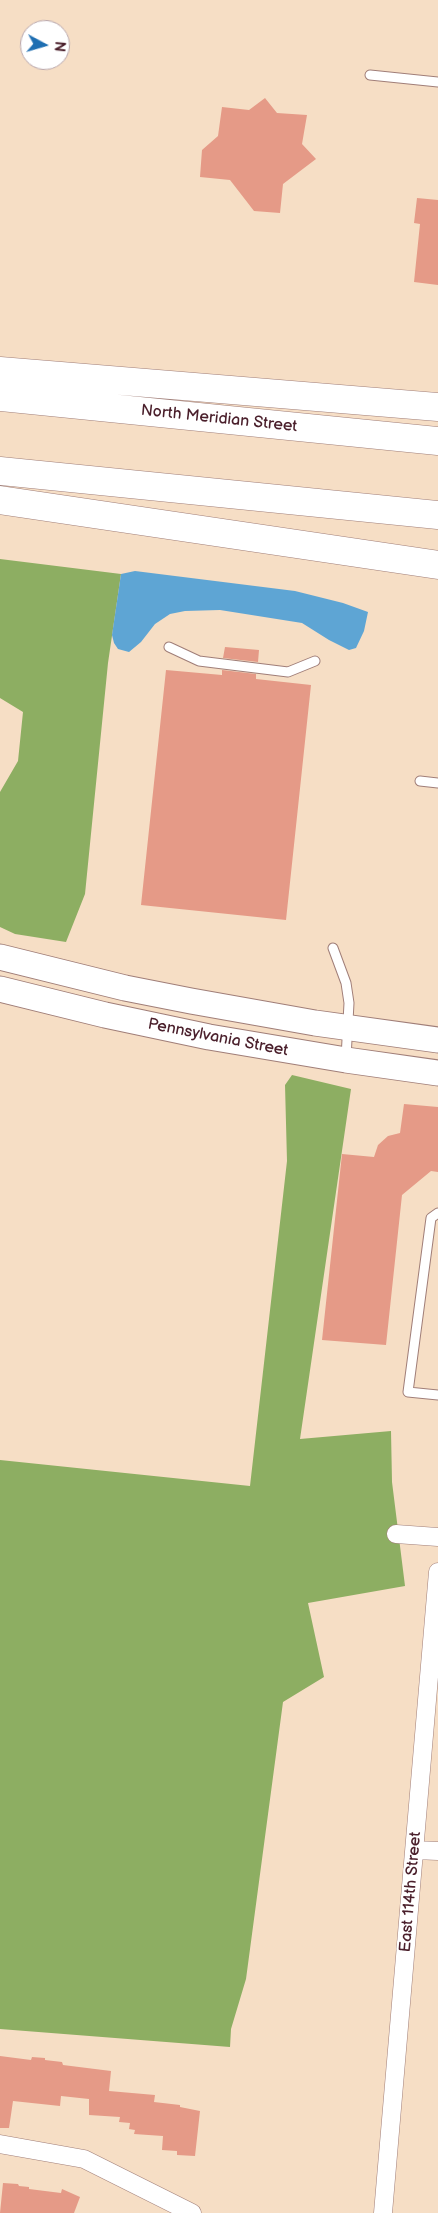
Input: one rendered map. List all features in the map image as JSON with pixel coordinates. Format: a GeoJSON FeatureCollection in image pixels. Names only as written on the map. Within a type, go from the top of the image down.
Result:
{"type":"FeatureCollection","features":[{"type":"Feature","properties":{"kind":"highway"},"geometry":{"type":"LineString","coordinates":[[0,371],[438,407]]}},
{"type":"Feature","properties":{"kind":"highway","name":"North Meridian Street"},"geometry":{"type":"LineString","coordinates":[[0,397],[438,441]]}},
{"type":"Feature","properties":{"kind":"highway"},"geometry":{"type":"LineString","coordinates":[[0,470],[438,515]]}},
{"type":"Feature","properties":{"kind":"highway"},"geometry":{"type":"LineString","coordinates":[[0,500],[438,565]]}},
{"type":"Feature","properties":{"kind":"main road","name":"Pennsylvania Street"},"geometry":{"type":"LineString","coordinates":[[0,957],[154,994],[349,1028],[438,1040]]}},
{"type":"Feature","properties":{"kind":"main road","name":"Pennsylvania Street"},"geometry":{"type":"LineString","coordinates":[[0,989],[164,1028],[278,1050],[438,1073]]}},
{"type":"Feature","properties":{"kind":"street"},"geometry":{"type":"LineString","coordinates":[[396,1534],[438,1537]]}},
{"type":"Feature","properties":{"kind":"street","name":"East 114th Street"},"geometry":{"type":"LineString","coordinates":[[383,2213],[438,1572]]}},
{"type":"Feature","properties":{"kind":"street"},"geometry":{"type":"LineString","coordinates":[[415,1850],[438,1851]]}},
{"type":"Feature","properties":{"kind":"street"},"geometry":{"type":"LineString","coordinates":[[0,2144],[84,2159],[192,2213]]}},
{"type":"Feature","properties":{"kind":"lane"},"geometry":{"type":"LineString","coordinates":[[370,75],[438,82]]}},
{"type":"Feature","properties":{"kind":"lane"},"geometry":{"type":"LineString","coordinates":[[169,646],[199,661],[288,672],[315,661]]}},
{"type":"Feature","properties":{"kind":"lane"},"geometry":{"type":"LineString","coordinates":[[420,780],[438,783]]}},
{"type":"Feature","properties":{"kind":"lane"},"geometry":{"type":"LineString","coordinates":[[333,948],[346,983],[349,1003],[346,1060]]}},
{"type":"Feature","properties":{"kind":"lane"},"geometry":{"type":"LineString","coordinates":[[438,1213],[431,1218],[408,1392],[438,1396]]}},
{"type":"Feature","properties":{"kind":"green space"},"geometry":{"type":"Polygon","coordinates":[[[0,559],[121,574],[108,663],[85,894],[66,942],[15,934],[0,927],[0,792],[18,761],[23,712],[0,698],[0,559]]]}},
{"type":"Feature","properties":{"kind":"green space"},"geometry":{"type":"Polygon","coordinates":[[[292,1075],[351,1089],[300,1439],[391,1431],[392,1482],[405,1586],[308,1603],[324,1677],[283,1702],[246,1979],[231,2029],[230,2047],[0,2029],[0,1460],[250,1486],[287,1161],[285,1085],[292,1075]]]}},
{"type":"Feature","properties":{"kind":"water"},"geometry":{"type":"Polygon","coordinates":[[[135,571],[295,591],[343,603],[368,612],[364,631],[356,648],[349,650],[302,623],[220,610],[185,611],[170,614],[155,624],[141,642],[129,652],[118,649],[112,635],[121,574],[135,571]]]}},
{"type":"Feature","properties":{"kind":"building"},"geometry":{"type":"Polygon","coordinates":[[[265,98],[277,113],[307,115],[302,144],[316,159],[283,184],[280,213],[254,211],[230,180],[200,177],[202,150],[218,136],[222,107],[249,110],[265,98]]]}},
{"type":"Feature","properties":{"kind":"building"},"geometry":{"type":"Polygon","coordinates":[[[417,198],[438,200],[438,285],[414,282],[420,224],[414,223],[417,198]]]}},
{"type":"Feature","properties":{"kind":"building"},"geometry":{"type":"Polygon","coordinates":[[[225,647],[259,650],[258,662],[223,658],[225,647]]]}},
{"type":"Feature","properties":{"kind":"building"},"geometry":{"type":"Polygon","coordinates":[[[166,670],[222,675],[222,670],[256,674],[256,679],[311,685],[286,920],[141,905],[166,670]]]}},
{"type":"Feature","properties":{"kind":"building"},"geometry":{"type":"Polygon","coordinates":[[[404,1104],[438,1107],[438,1172],[431,1171],[402,1195],[386,1345],[322,1340],[342,1154],[374,1157],[378,1145],[388,1136],[400,1133],[404,1104]]]}},
{"type":"Feature","properties":{"kind":"building"},"geometry":{"type":"Polygon","coordinates":[[[0,2056],[31,2060],[32,2057],[45,2058],[45,2060],[62,2062],[63,2065],[111,2071],[109,2091],[155,2095],[154,2102],[180,2105],[180,2107],[200,2111],[195,2156],[177,2155],[177,2151],[162,2150],[163,2136],[134,2134],[135,2130],[129,2129],[130,2123],[119,2122],[120,2117],[89,2115],[89,2099],[61,2096],[60,2106],[13,2101],[9,2128],[0,2128],[0,2056]]]}},
{"type":"Feature","properties":{"kind":"building"},"geometry":{"type":"Polygon","coordinates":[[[3,2183],[18,2184],[19,2186],[29,2187],[29,2189],[61,2193],[62,2189],[80,2197],[74,2213],[0,2213],[3,2183]]]}}]}
